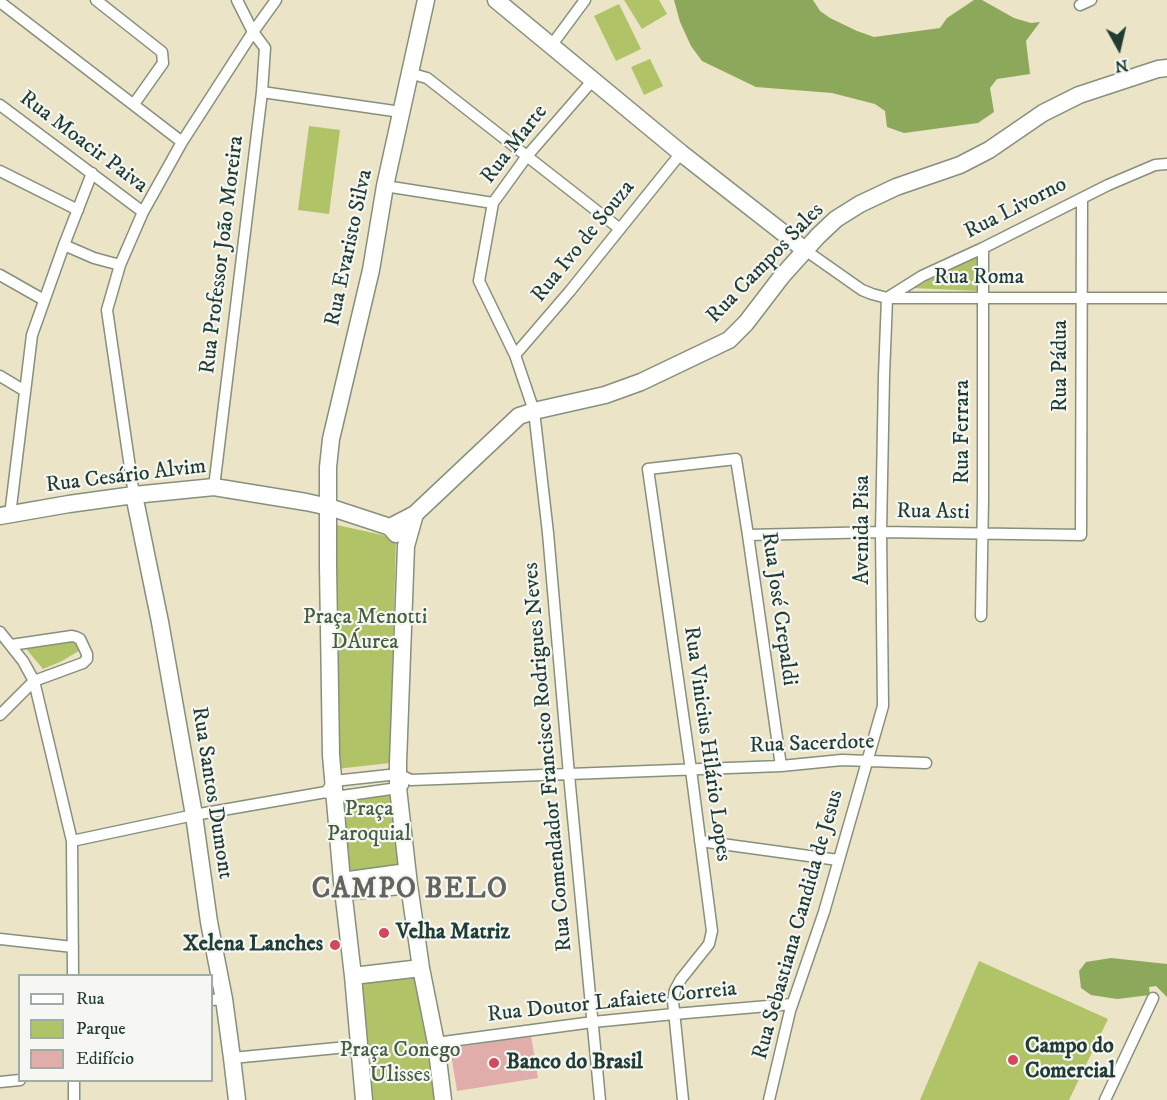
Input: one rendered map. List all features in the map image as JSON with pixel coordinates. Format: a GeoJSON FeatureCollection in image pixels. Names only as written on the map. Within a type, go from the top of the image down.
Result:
{"type":"FeatureCollection","features":[{"type":"Feature","properties":{"kind":"street"},"geometry":{"type":"LineString","coordinates":[[96,0],[162,52],[163,63],[134,105]]}},
{"type":"Feature","properties":{"kind":"street","name":"Rua Professor João Moreira"},"geometry":{"type":"LineString","coordinates":[[214,487],[262,92],[265,48],[253,32],[237,0]]}},
{"type":"Feature","properties":{"kind":"street"},"geometry":{"type":"LineString","coordinates":[[134,495],[107,310],[120,265],[143,212],[182,142],[276,0]]}},
{"type":"Feature","properties":{"kind":"street","name":"Rua Evaristo Silva"},"geometry":{"type":"LineString","coordinates":[[343,886],[331,790],[328,467],[331,439],[371,270],[385,186],[426,0]]}},
{"type":"Feature","properties":{"kind":"street"},"geometry":{"type":"LineString","coordinates":[[496,0],[681,153],[805,250]]}},
{"type":"Feature","properties":{"kind":"street"},"geometry":{"type":"LineString","coordinates":[[551,46],[585,0]]}},
{"type":"Feature","properties":{"kind":"street"},"geometry":{"type":"LineString","coordinates":[[1080,5],[1091,0]]}},
{"type":"Feature","properties":{"kind":"street"},"geometry":{"type":"LineString","coordinates":[[0,2],[182,142]]}},
{"type":"Feature","properties":{"kind":"street","name":"Rua Campos Sales"},"geometry":{"type":"LineString","coordinates":[[390,527],[415,514],[519,416],[605,395],[729,340],[747,323],[782,276],[818,236],[836,219],[860,204],[896,187],[960,165],[989,150],[1043,113],[1079,95],[1167,68]]}},
{"type":"Feature","properties":{"kind":"street"},"geometry":{"type":"LineString","coordinates":[[409,73],[427,78],[620,229]]}},
{"type":"Feature","properties":{"kind":"street","name":"Rua Marte"},"geometry":{"type":"LineString","coordinates":[[534,411],[515,355],[479,281],[493,203],[527,156],[593,80]]}},
{"type":"Feature","properties":{"kind":"street"},"geometry":{"type":"LineString","coordinates":[[262,92],[401,112]]}},
{"type":"Feature","properties":{"kind":"street","name":"Rua Moacir Paiva"},"geometry":{"type":"LineString","coordinates":[[0,105],[143,212]]}},
{"type":"Feature","properties":{"kind":"street","name":"Rua Ivo de Souza"},"geometry":{"type":"LineString","coordinates":[[515,355],[570,291],[681,153]]}},
{"type":"Feature","properties":{"kind":"street","name":"Rua Livorno"},"geometry":{"type":"LineString","coordinates":[[887,298],[922,276],[1082,198],[1155,165],[1167,164]]}},
{"type":"Feature","properties":{"kind":"street"},"geometry":{"type":"LineString","coordinates":[[0,171],[78,210]]}},
{"type":"Feature","properties":{"kind":"street"},"geometry":{"type":"LineString","coordinates":[[5,516],[32,335],[92,173]]}},
{"type":"Feature","properties":{"kind":"street"},"geometry":{"type":"LineString","coordinates":[[385,186],[493,203]]}},
{"type":"Feature","properties":{"kind":"street","name":"Rua Pádua"},"geometry":{"type":"LineString","coordinates":[[1081,535],[1082,198]]}},
{"type":"Feature","properties":{"kind":"street"},"geometry":{"type":"LineString","coordinates":[[64,245],[94,258],[120,265]]}},
{"type":"Feature","properties":{"kind":"street","name":"Rua Ferrara"},"geometry":{"type":"LineString","coordinates":[[981,616],[983,248]]}},
{"type":"Feature","properties":{"kind":"street","name":"Rua Roma"},"geometry":{"type":"LineString","coordinates":[[805,250],[862,290],[887,298],[1167,298]]}},
{"type":"Feature","properties":{"kind":"street"},"geometry":{"type":"LineString","coordinates":[[0,275],[44,300]]}},
{"type":"Feature","properties":{"kind":"street","name":"Avenida Pisa"},"geometry":{"type":"LineString","coordinates":[[867,760],[883,706],[881,532],[887,298]]}},
{"type":"Feature","properties":{"kind":"street"},"geometry":{"type":"LineString","coordinates":[[0,376],[25,391]]}},
{"type":"Feature","properties":{"kind":"street","name":"Rua Comendador Francisco Rodrigues Neves"},"geometry":{"type":"LineString","coordinates":[[534,411],[548,533],[600,1100]]}},
{"type":"Feature","properties":{"kind":"street","name":"Rua Vinicius Hilário Lopes"},"geometry":{"type":"LineString","coordinates":[[683,1100],[673,1001],[675,990],[681,979],[709,944],[712,931],[648,469],[735,459]]}},
{"type":"Feature","properties":{"kind":"street","name":"Rua José Crepaldi"},"geometry":{"type":"LineString","coordinates":[[735,459],[781,766]]}},
{"type":"Feature","properties":{"kind":"street","name":"Rua Cesário Alvim"},"geometry":{"type":"LineString","coordinates":[[5,516],[69,504],[214,487],[329,507],[390,527]]}},
{"type":"Feature","properties":{"kind":"street","name":"Rua Santos Dumont"},"geometry":{"type":"LineString","coordinates":[[134,495],[160,622],[194,815],[218,1000],[232,1059],[237,1100]]}},
{"type":"Feature","properties":{"kind":"street"},"geometry":{"type":"LineString","coordinates":[[415,514],[406,546],[403,781],[408,879],[422,973],[436,1043],[443,1100]]}},
{"type":"Feature","properties":{"kind":"street"},"geometry":{"type":"LineString","coordinates":[[390,527],[406,546]]}},
{"type":"Feature","properties":{"kind":"street","name":"Rua Asti"},"geometry":{"type":"LineString","coordinates":[[748,535],[881,532],[1081,535]]}},
{"type":"Feature","properties":{"kind":"street"},"geometry":{"type":"LineString","coordinates":[[0,632],[23,661],[34,681],[72,841],[73,974]]}},
{"type":"Feature","properties":{"kind":"street"},"geometry":{"type":"LineString","coordinates":[[0,715],[34,681],[83,663],[87,659],[80,639],[72,636],[11,645]]}},
{"type":"Feature","properties":{"kind":"street","name":"Rua Sacerdote"},"geometry":{"type":"LineString","coordinates":[[72,841],[194,815],[331,790],[403,781],[781,766],[842,760],[926,764]]}},
{"type":"Feature","properties":{"kind":"street","name":"Rua Sebastiana Candida de Jesus"},"geometry":{"type":"LineString","coordinates":[[769,1100],[792,1005],[824,912],[867,760]]}},
{"type":"Feature","properties":{"kind":"street"},"geometry":{"type":"LineString","coordinates":[[700,841],[838,860]]}},
{"type":"Feature","properties":{"kind":"street"},"geometry":{"type":"LineString","coordinates":[[364,1100],[343,886],[408,879]]}},
{"type":"Feature","properties":{"kind":"street"},"geometry":{"type":"LineString","coordinates":[[0,939],[73,947]]}},
{"type":"Feature","properties":{"kind":"street"},"geometry":{"type":"LineString","coordinates":[[353,976],[422,973]]}},
{"type":"Feature","properties":{"kind":"street"},"geometry":{"type":"LineString","coordinates":[[1105,1100],[1153,999]]}},
{"type":"Feature","properties":{"kind":"street","name":"Rua Doutor Lafaiete Correia"},"geometry":{"type":"LineString","coordinates":[[436,1043],[593,1022],[792,1005]]}},
{"type":"Feature","properties":{"kind":"street"},"geometry":{"type":"LineString","coordinates":[[232,1059],[358,1046]]}},
{"type":"Feature","properties":{"kind":"street"},"geometry":{"type":"LineString","coordinates":[[0,1082],[18,1080]]}},
{"type":"Feature","properties":{"kind":"street"},"geometry":{"type":"LineString","coordinates":[[74,1082],[74,1100]]}},
{"type":"Feature","properties":{"kind":"green space"},"geometry":{"type":"Polygon","coordinates":[[[624,0],[659,0],[667,14],[642,29],[624,0]]]}},
{"type":"Feature","properties":{"kind":"green space"},"geometry":{"type":"Polygon","coordinates":[[[674,0],[813,0],[820,11],[830,18],[874,37],[940,28],[947,18],[974,0],[982,0],[1014,18],[1031,23],[1040,22],[1026,41],[1030,74],[997,79],[990,88],[994,112],[978,123],[904,133],[887,127],[885,111],[875,104],[832,93],[756,87],[702,61],[691,46],[680,22],[674,0]]]}},
{"type":"Feature","properties":{"kind":"green space"},"geometry":{"type":"Polygon","coordinates":[[[619,4],[641,49],[616,61],[594,16],[619,4]]]}},
{"type":"Feature","properties":{"kind":"green space"},"geometry":{"type":"Polygon","coordinates":[[[650,59],[663,86],[644,95],[631,67],[650,59]]]}},
{"type":"Feature","properties":{"kind":"green space"},"geometry":{"type":"Polygon","coordinates":[[[309,126],[340,130],[329,214],[298,210],[309,126]]]}},
{"type":"Feature","properties":{"kind":"green space"},"geometry":{"type":"Polygon","coordinates":[[[979,255],[978,291],[913,288],[979,255]]]}},
{"type":"Feature","properties":{"kind":"green space","name":"Praça Menotti DÁurea"},"geometry":{"type":"Polygon","coordinates":[[[337,525],[396,538],[390,763],[336,769],[337,525]]]}},
{"type":"Feature","properties":{"kind":"green space"},"geometry":{"type":"Polygon","coordinates":[[[80,641],[82,649],[43,669],[23,645],[80,641]]]}},
{"type":"Feature","properties":{"kind":"green space","name":"Praça Paroquial"},"geometry":{"type":"Polygon","coordinates":[[[391,792],[401,870],[350,877],[339,799],[391,792]]]}},
{"type":"Feature","properties":{"kind":"green space"},"geometry":{"type":"Polygon","coordinates":[[[1111,958],[1167,964],[1167,997],[1156,986],[1149,987],[1150,995],[1117,999],[1091,995],[1081,988],[1079,971],[1086,962],[1111,958]]]}},
{"type":"Feature","properties":{"kind":"green space","name":"Campo do Comercial"},"geometry":{"type":"Polygon","coordinates":[[[979,961],[1108,1019],[1069,1100],[920,1100],[979,961]]]}},
{"type":"Feature","properties":{"kind":"green space","name":"Praça Conego Ulisses"},"geometry":{"type":"Polygon","coordinates":[[[415,976],[419,980],[438,1100],[371,1100],[361,982],[415,976]]]}},
{"type":"Feature","properties":{"kind":"building","name":"Banco do Brasil"},"geometry":{"type":"Polygon","coordinates":[[[531,1036],[538,1078],[457,1091],[450,1048],[531,1036]]]}},
{"type":"Feature","properties":{"kind":"place","name":"Velha Matriz"},"geometry":{"type":"Point","coordinates":[384,933]}},
{"type":"Feature","properties":{"kind":"place","name":"Xelena Lanches"},"geometry":{"type":"Point","coordinates":[335,945]}},
{"type":"Feature","properties":{"kind":"place","name":"Campo do Comercial"},"geometry":{"type":"Point","coordinates":[1013,1060]}},
{"type":"Feature","properties":{"kind":"place","name":"Banco do Brasil"},"geometry":{"type":"Point","coordinates":[494,1063]}},
{"type":"Feature","properties":{"kind":"district","name":"CAMPO BELO"},"geometry":{"type":"Point","coordinates":[410,891]}}]}
